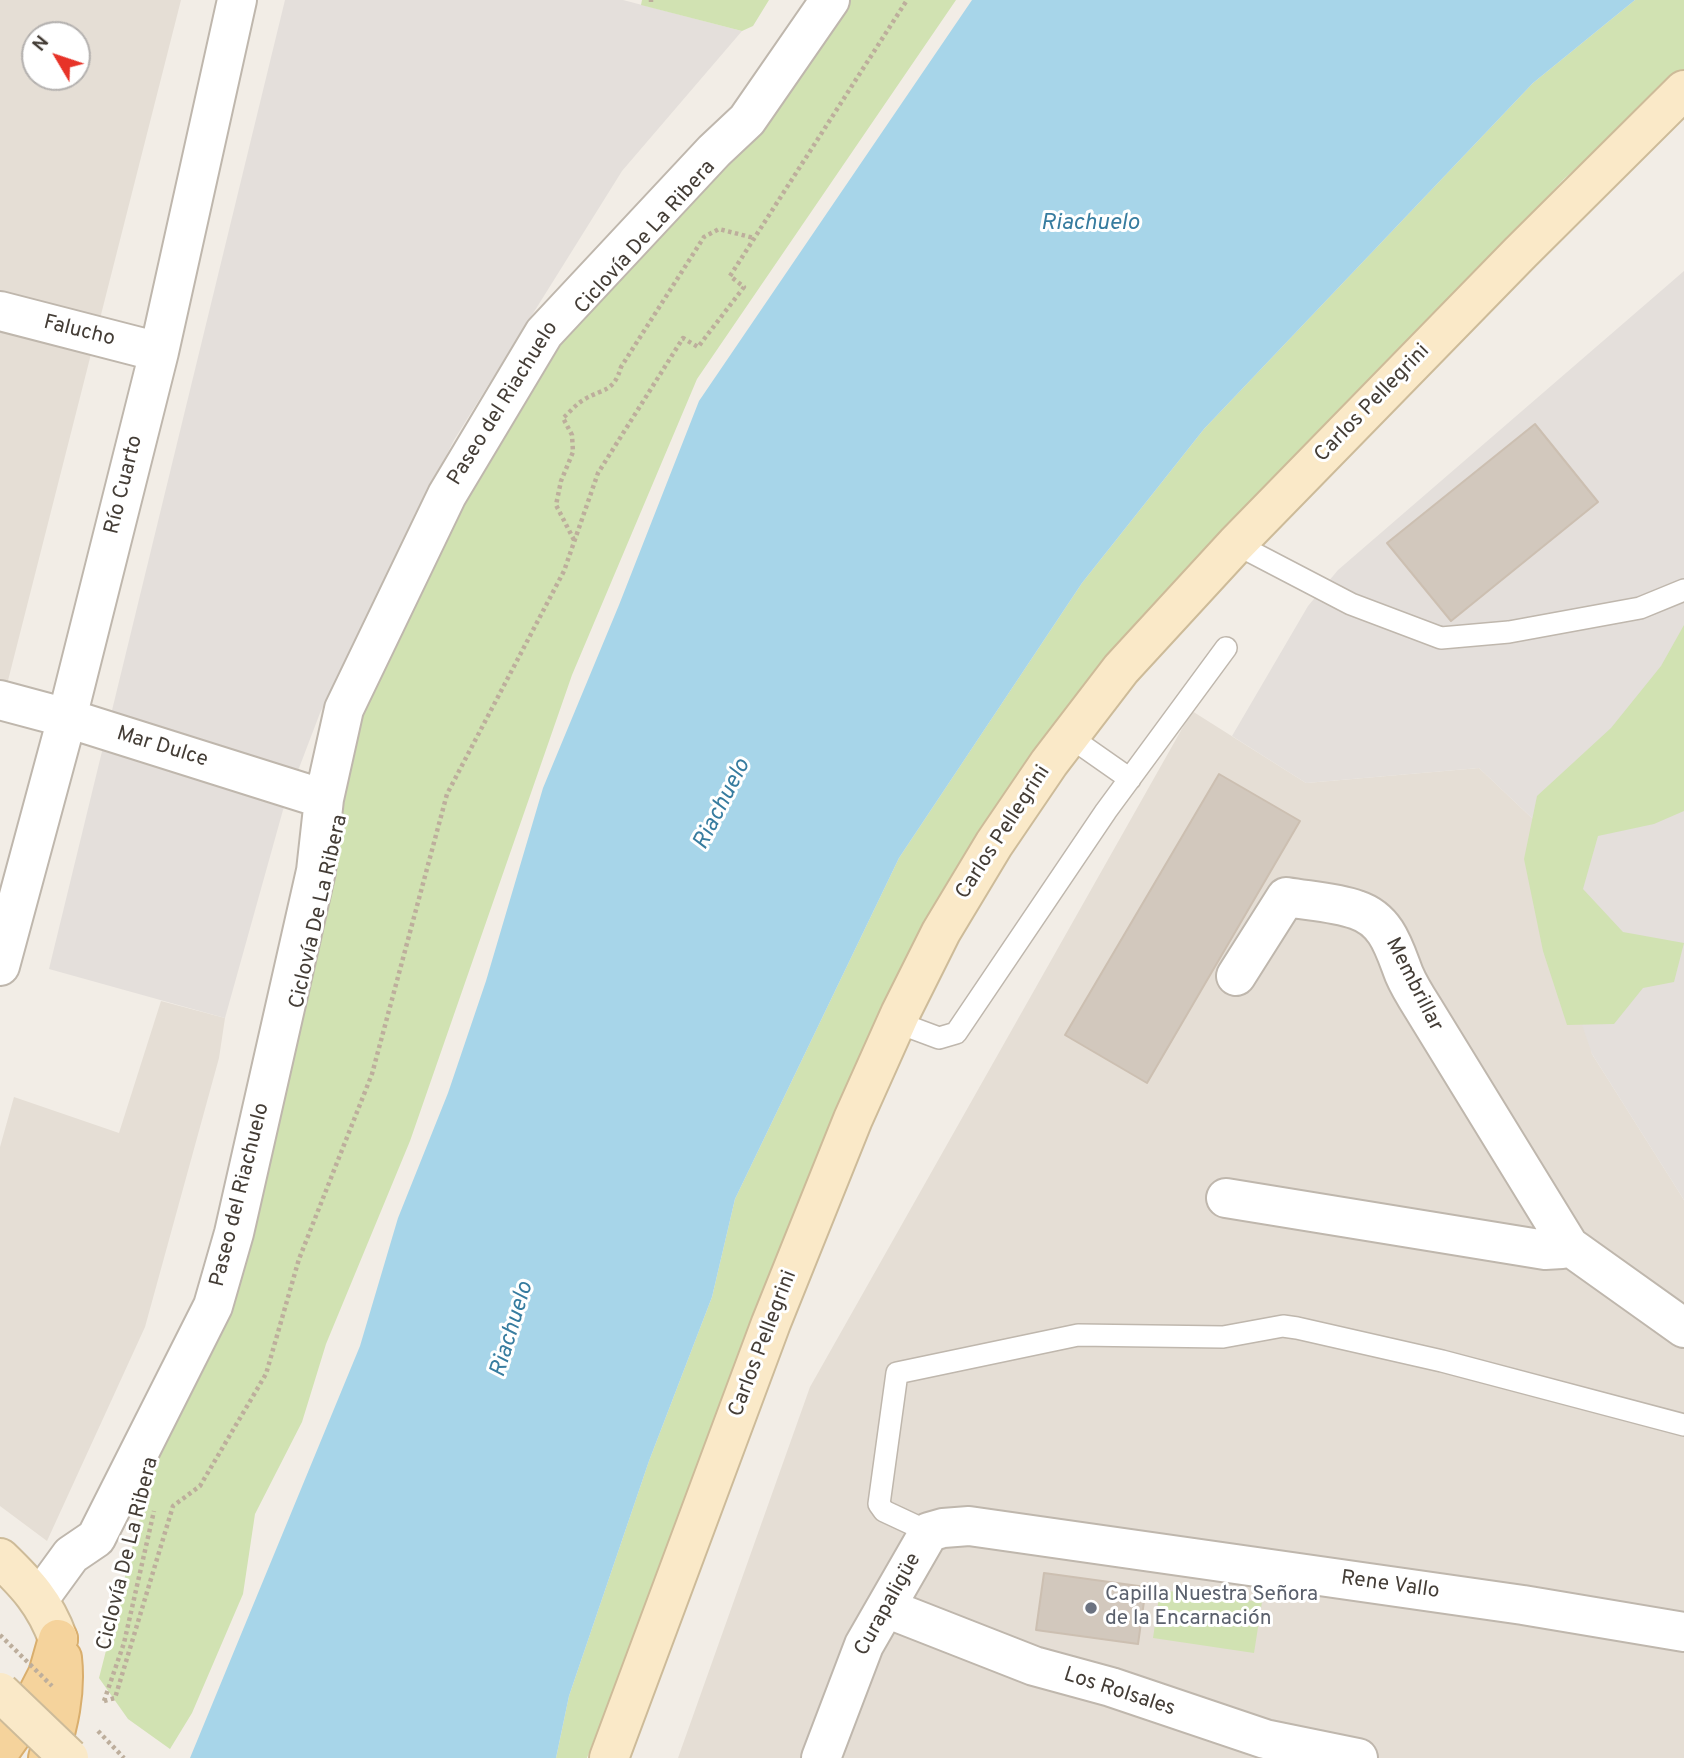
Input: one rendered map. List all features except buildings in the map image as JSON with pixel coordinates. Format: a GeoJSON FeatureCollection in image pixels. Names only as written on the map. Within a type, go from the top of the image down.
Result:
{"type":"FeatureCollection","features":[{"type":"Feature","properties":{"kind":"main road"},"geometry":{"type":"LineString","coordinates":[[0,1751],[48,1674],[58,1639]]}},
{"type":"Feature","properties":{"kind":"main road"},"geometry":{"type":"LineString","coordinates":[[48,1758],[58,1725],[64,1681],[58,1639]]}},
{"type":"Feature","properties":{"kind":"street","name":"Río Cuarto"},"geometry":{"type":"LineString","coordinates":[[0,966],[67,718],[159,352],[237,0]]}},
{"type":"Feature","properties":{"kind":"street","name":"Paseo del Riachuelo"},"geometry":{"type":"LineString","coordinates":[[39,1599],[71,1555],[96,1538],[213,1306],[234,1233],[316,871],[324,799],[344,709],[447,495],[544,333],[714,151],[747,120],[830,0]]}},
{"type":"Feature","properties":{"kind":"street","name":"Carlos Pellegrini"},"geometry":{"type":"LineString","coordinates":[[609,1758],[771,1324],[853,1119],[896,1023],[941,933],[994,844],[1121,670],[1236,544],[1520,253],[1684,90]]}},
{"type":"Feature","properties":{"kind":"street","name":"Falucho"},"geometry":{"type":"LineString","coordinates":[[0,311],[159,352]]}},
{"type":"Feature","properties":{"kind":"street","name":"Mar Dulce"},"geometry":{"type":"LineString","coordinates":[[0,700],[67,718],[324,799]]}},
{"type":"Feature","properties":{"kind":"street","name":"Membrillar"},"geometry":{"type":"LineString","coordinates":[[1236,976],[1286,897],[1357,910],[1373,919],[1395,947],[1405,976],[1423,1008],[1569,1246]]}},
{"type":"Feature","properties":{"kind":"street"},"geometry":{"type":"LineString","coordinates":[[1226,1198],[1545,1250],[1569,1246],[1684,1328]]}},
{"type":"Feature","properties":{"kind":"street","name":"Rene Vallo"},"geometry":{"type":"LineString","coordinates":[[929,1532],[969,1526],[1509,1603],[1684,1632]]}},
{"type":"Feature","properties":{"kind":"street","name":"Curapaligüe"},"geometry":{"type":"LineString","coordinates":[[821,1758],[864,1645],[929,1532]]}},
{"type":"Feature","properties":{"kind":"street"},"geometry":{"type":"LineString","coordinates":[[0,1558],[39,1599],[58,1639]]}},
{"type":"Feature","properties":{"kind":"street","name":"Los Rolsales"},"geometry":{"type":"LineString","coordinates":[[886,1608],[1034,1666],[1111,1687],[1265,1739],[1358,1758]]}},
{"type":"Feature","properties":{"kind":"street"},"geometry":{"type":"LineString","coordinates":[[0,1692],[69,1758]]}},
{"type":"Feature","properties":{"kind":"lane"},"geometry":{"type":"LineString","coordinates":[[1236,544],[1351,604],[1441,638],[1509,632],[1640,608],[1684,590]]}},
{"type":"Feature","properties":{"kind":"lane"},"geometry":{"type":"LineString","coordinates":[[896,1023],[939,1038],[956,1033],[1130,779],[1226,648]]}},
{"type":"Feature","properties":{"kind":"lane"},"geometry":{"type":"LineString","coordinates":[[1070,737],[1130,779]]}},
{"type":"Feature","properties":{"kind":"lane"},"geometry":{"type":"LineString","coordinates":[[929,1532],[884,1511],[879,1504],[898,1373],[1077,1335],[1223,1338],[1283,1326],[1442,1361],[1684,1425]]}},
{"type":"Feature","properties":{"kind":"path"},"geometry":{"type":"LineString","coordinates":[[575,541],[598,473],[683,338],[698,347],[744,287],[730,276],[907,0]]}},
{"type":"Feature","properties":{"kind":"path"},"geometry":{"type":"LineString","coordinates":[[575,541],[556,505],[561,481],[573,453],[572,435],[563,418],[584,399],[605,391],[617,379],[621,366],[704,237],[719,229],[754,238]]}},
{"type":"Feature","properties":{"kind":"path","name":"Ciclovía De La Ribera"},"geometry":{"type":"LineString","coordinates":[[154,1509],[124,1643],[104,1701],[115,1698],[173,1506],[200,1486],[266,1374],[299,1259],[372,1074],[447,794],[564,571],[575,541]]}},
{"type":"Feature","properties":{"kind":"shaded area"},"geometry":{"type":"Polygon","coordinates":[[[0,0],[181,0],[0,712],[0,0]]]}},
{"type":"Feature","properties":{"kind":"shaded area"},"geometry":{"type":"Polygon","coordinates":[[[285,0],[623,0],[742,31],[622,171],[454,440],[320,713],[283,810],[225,1018],[49,969],[285,0]]]}},
{"type":"Feature","properties":{"kind":"shaded area"},"geometry":{"type":"Polygon","coordinates":[[[1684,271],[1684,1200],[1592,1054],[1542,908],[1554,839],[1479,768],[1306,783],[1232,736],[1308,606],[1338,570],[1684,271]]]}},
{"type":"Feature","properties":{"kind":"shaded area"},"geometry":{"type":"Polygon","coordinates":[[[1192,711],[1306,783],[1479,768],[1554,839],[1592,1054],[1684,1200],[1684,1758],[678,1758],[810,1387],[1192,711]]]}},
{"type":"Feature","properties":{"kind":"shaded area"},"geometry":{"type":"Polygon","coordinates":[[[161,1001],[225,1018],[219,1058],[145,1327],[47,1541],[0,1506],[0,1147],[14,1097],[119,1133],[161,1001]]]}},
{"type":"Feature","properties":{"kind":"green space"},"geometry":{"type":"Polygon","coordinates":[[[642,0],[769,0],[753,26],[742,31],[641,5],[642,0]]]}},
{"type":"Feature","properties":{"kind":"green space"},"geometry":{"type":"Polygon","coordinates":[[[844,0],[956,0],[697,379],[572,675],[410,1141],[326,1344],[302,1422],[255,1514],[243,1594],[192,1713],[170,1749],[128,1719],[99,1678],[153,1467],[339,829],[356,715],[442,537],[544,365],[844,0]]]}},
{"type":"Feature","properties":{"kind":"green space"},"geometry":{"type":"Polygon","coordinates":[[[1635,0],[1684,0],[1684,72],[1564,179],[1180,589],[1028,771],[780,1256],[587,1758],[556,1758],[569,1696],[649,1461],[712,1297],[735,1199],[899,858],[1082,583],[1204,429],[1533,83],[1635,0]]]}},
{"type":"Feature","properties":{"kind":"green space"},"geometry":{"type":"Polygon","coordinates":[[[1684,625],[1684,811],[1654,824],[1598,836],[1583,889],[1623,932],[1684,943],[1674,982],[1643,988],[1614,1024],[1567,1025],[1543,951],[1524,859],[1537,796],[1611,728],[1661,666],[1684,625]]]}},
{"type":"Feature","properties":{"kind":"green space"},"geometry":{"type":"Polygon","coordinates":[[[1160,1590],[1262,1602],[1254,1653],[1153,1638],[1160,1590]]]}},
{"type":"Feature","properties":{"kind":"water","name":"Riachuelo"},"geometry":{"type":"Polygon","coordinates":[[[972,0],[1635,0],[1533,83],[1204,429],[1082,583],[899,858],[735,1199],[712,1297],[649,1461],[569,1696],[556,1758],[190,1758],[360,1346],[398,1218],[448,1093],[486,981],[543,788],[699,401],[972,0]]]}},
{"type":"Feature","properties":{"kind":"place","name":"Capilla Nuestra Señora de la Encarnación"},"geometry":{"type":"Point","coordinates":[1091,1608]}}]}
